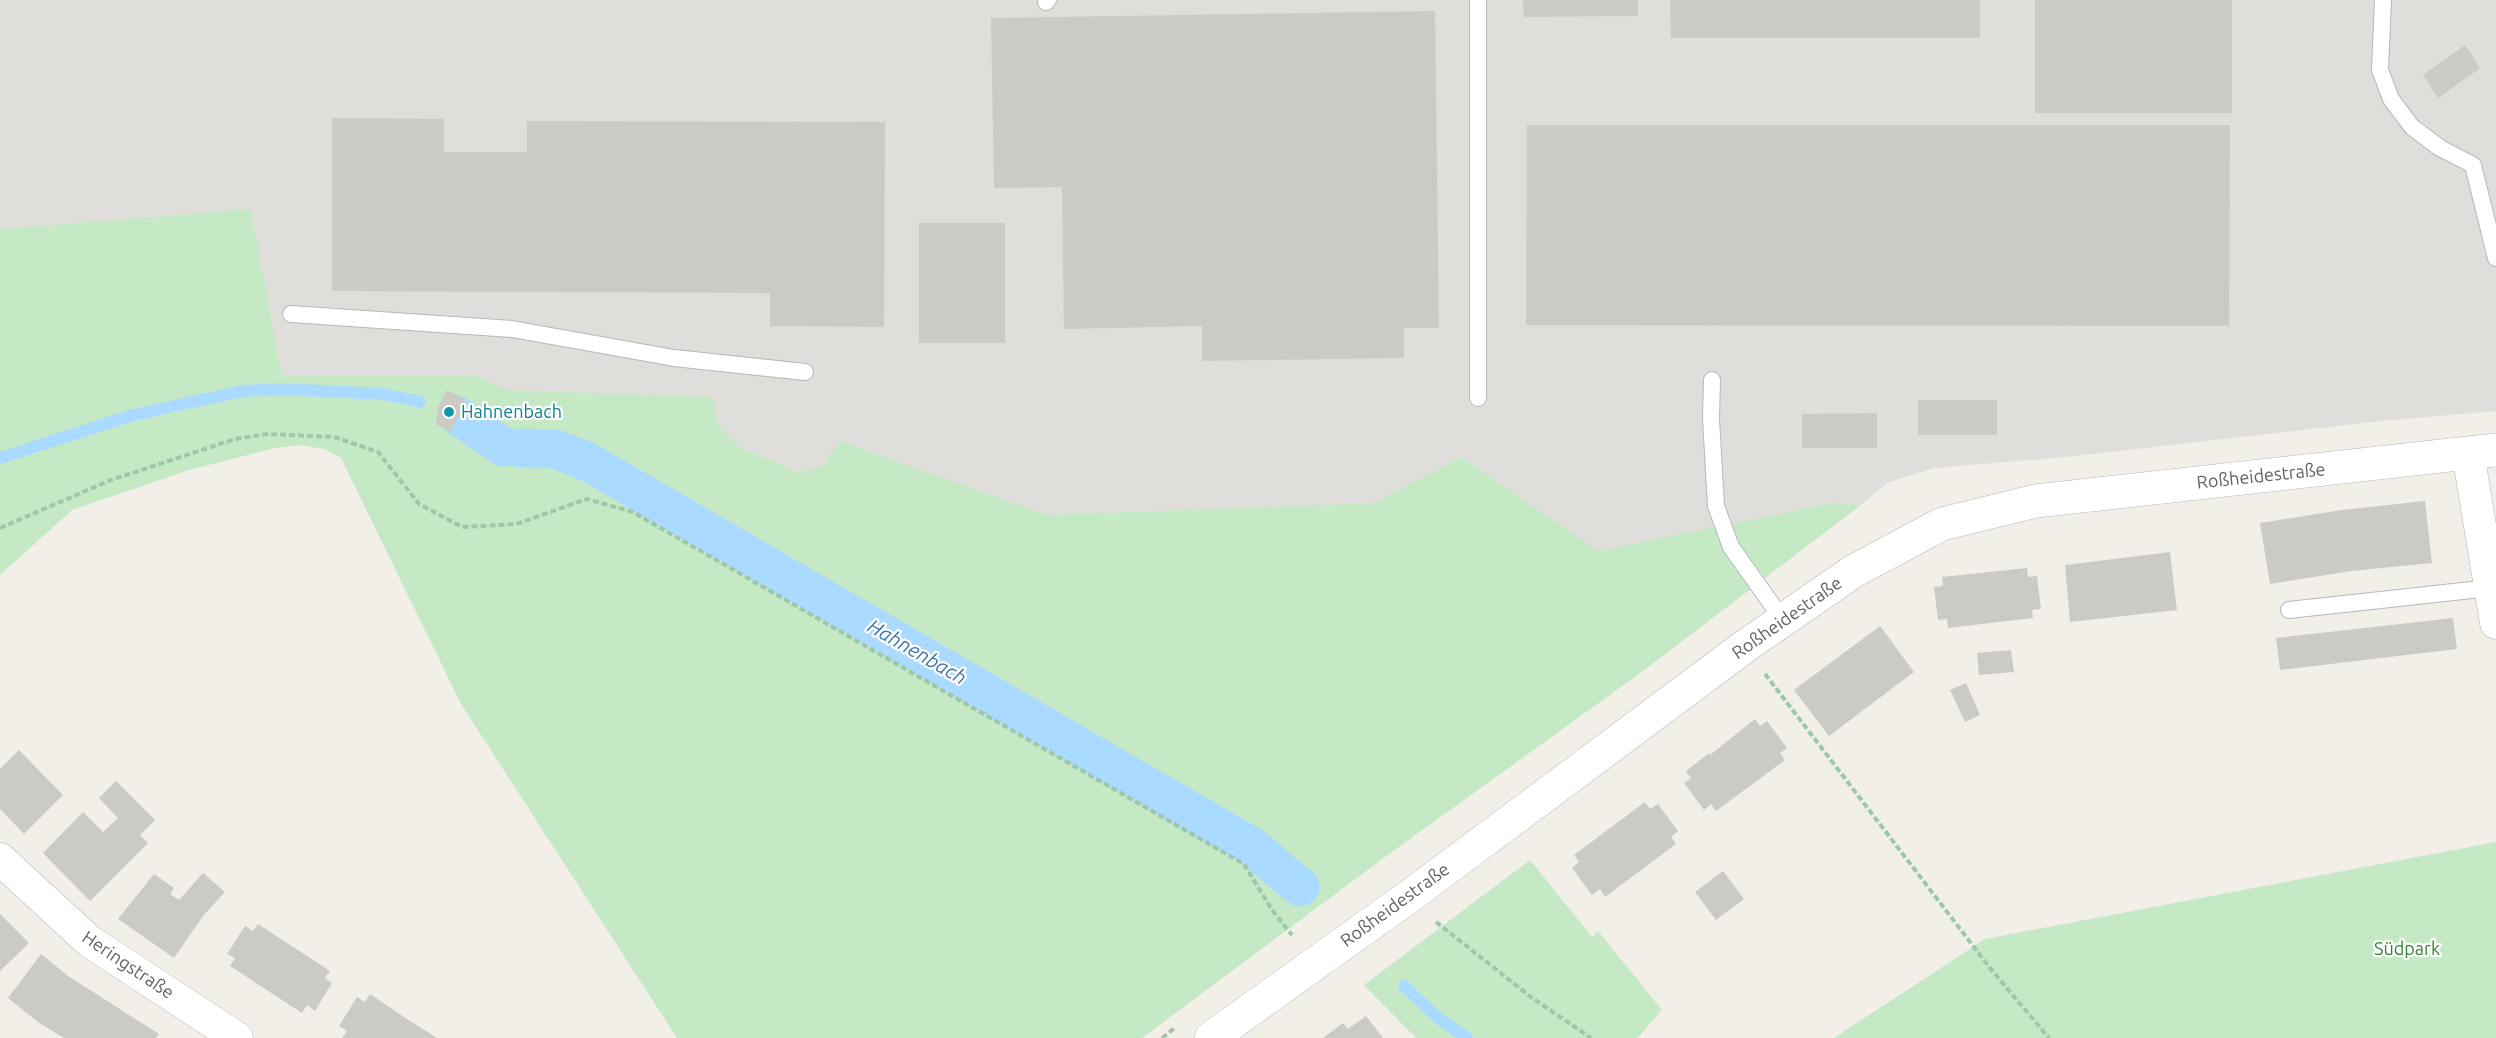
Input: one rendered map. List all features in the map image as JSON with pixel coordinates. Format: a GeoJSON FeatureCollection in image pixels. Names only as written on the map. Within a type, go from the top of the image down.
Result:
{"type":"FeatureCollection","features":[{"type":"Feature","properties":{"kind":"street","name":"Roßheidestraße"},"geometry":{"type":"LineString","coordinates":[[1211,1038],[1414,893],[1744,647],[1854,571],[1942,524],[2036,501],[2482,451],[2490,588],[2496,623]]}},
{"type":"Feature","properties":{"kind":"street","name":"Heringstraße"},"geometry":{"type":"LineString","coordinates":[[0,859],[88,941],[237,1038]]}},
{"type":"Feature","properties":{"kind":"lane"},"geometry":{"type":"LineString","coordinates":[[1478,0],[1478,398]]}},
{"type":"Feature","properties":{"kind":"lane"},"geometry":{"type":"LineString","coordinates":[[2383,0],[2379,70],[2391,99],[2412,127],[2440,148],[2473,165],[2496,258]]}},
{"type":"Feature","properties":{"kind":"lane"},"geometry":{"type":"LineString","coordinates":[[291,314],[512,328],[674,358],[805,372]]}},
{"type":"Feature","properties":{"kind":"lane"},"geometry":{"type":"LineString","coordinates":[[1712,380],[1711,418],[1716,506],[1731,547],[1783,620]]}},
{"type":"Feature","properties":{"kind":"lane"},"geometry":{"type":"LineString","coordinates":[[2289,610],[2490,588]]}},
{"type":"Feature","properties":{"kind":"path"},"geometry":{"type":"LineString","coordinates":[[0,528],[111,480],[235,440],[268,434],[334,437],[378,452],[419,504],[462,527],[516,524],[587,499],[633,512],[1244,864],[1272,910]]}},
{"type":"Feature","properties":{"kind":"path"},"geometry":{"type":"LineString","coordinates":[[1744,647],[1990,968],[2049,1038]]}},
{"type":"Feature","properties":{"kind":"path"},"geometry":{"type":"LineString","coordinates":[[1435,922],[1531,997],[1592,1038]]}},
{"type":"Feature","properties":{"kind":"shaded area"},"geometry":{"type":"Polygon","coordinates":[[[0,0],[2496,0],[2496,411],[2381,421],[2066,457],[1934,468],[1887,483],[1861,505],[1833,503],[1598,551],[1461,457],[1373,503],[1048,515],[840,441],[824,464],[802,473],[739,447],[719,426],[712,397],[507,390],[477,376],[282,376],[251,209],[0,229],[0,0]]]}},
{"type":"Feature","properties":{"kind":"green space"},"geometry":{"type":"Polygon","coordinates":[[[251,209],[282,376],[477,376],[507,390],[712,397],[719,426],[739,447],[801,473],[824,464],[840,441],[1048,515],[1373,503],[1461,457],[1598,551],[1833,503],[1861,505],[1639,674],[1389,854],[1142,1038],[677,1038],[461,704],[341,458],[324,449],[299,445],[275,448],[189,470],[72,510],[0,575],[0,229],[251,209]]]}},
{"type":"Feature","properties":{"kind":"green space","name":"Südpark"},"geometry":{"type":"Polygon","coordinates":[[[2496,842],[2496,1038],[1834,1038],[1985,939],[2496,842]]]}},
{"type":"Feature","properties":{"kind":"green space"},"geometry":{"type":"Polygon","coordinates":[[[1530,860],[1592,937],[1598,931],[1662,1010],[1637,1038],[1416,1038],[1364,985],[1530,860]]]}},
{"type":"Feature","properties":{"kind":"building"},"geometry":{"type":"Polygon","coordinates":[[[1523,0],[1638,0],[1638,16],[1524,17],[1523,0]]]}},
{"type":"Feature","properties":{"kind":"building"},"geometry":{"type":"Polygon","coordinates":[[[1670,0],[1980,0],[1980,38],[1671,38],[1670,0]]]}},
{"type":"Feature","properties":{"kind":"building"},"geometry":{"type":"Polygon","coordinates":[[[2035,0],[2232,0],[2232,113],[2035,113],[2035,0]]]}},
{"type":"Feature","properties":{"kind":"building"},"geometry":{"type":"Polygon","coordinates":[[[1435,11],[1439,328],[1404,328],[1404,358],[1202,361],[1202,326],[1064,329],[1062,187],[994,188],[991,18],[1435,11]]]}},
{"type":"Feature","properties":{"kind":"building"},"geometry":{"type":"Polygon","coordinates":[[[2465,45],[2480,68],[2438,98],[2423,75],[2465,45]]]}},
{"type":"Feature","properties":{"kind":"building"},"geometry":{"type":"Polygon","coordinates":[[[332,118],[444,119],[444,152],[527,152],[527,121],[885,122],[884,327],[770,326],[770,293],[332,291],[332,118]]]}},
{"type":"Feature","properties":{"kind":"building"},"geometry":{"type":"Polygon","coordinates":[[[1527,125],[2230,125],[2229,326],[1526,325],[1527,125]]]}},
{"type":"Feature","properties":{"kind":"building"},"geometry":{"type":"Polygon","coordinates":[[[919,223],[1005,223],[1005,343],[919,343],[919,223]]]}},
{"type":"Feature","properties":{"kind":"building","name":"Hahnenbach"},"geometry":{"type":"Polygon","coordinates":[[[447,390],[467,401],[450,432],[436,424],[438,407],[447,390]]]}},
{"type":"Feature","properties":{"kind":"building"},"geometry":{"type":"Polygon","coordinates":[[[1918,400],[1997,400],[1997,435],[1918,435],[1918,400]]]}},
{"type":"Feature","properties":{"kind":"building"},"geometry":{"type":"Polygon","coordinates":[[[1877,413],[1877,448],[1802,448],[1802,414],[1877,413]]]}},
{"type":"Feature","properties":{"kind":"building"},"geometry":{"type":"Polygon","coordinates":[[[2425,501],[2432,563],[2351,571],[2270,584],[2260,523],[2342,510],[2425,501]]]}},
{"type":"Feature","properties":{"kind":"building"},"geometry":{"type":"Polygon","coordinates":[[[2170,552],[2177,610],[2070,622],[2065,565],[2170,552]]]}},
{"type":"Feature","properties":{"kind":"building"},"geometry":{"type":"Polygon","coordinates":[[[2027,568],[2028,577],[2037,576],[2041,609],[2032,610],[2033,618],[1948,628],[1947,619],[1938,620],[1934,587],[1943,586],[1942,577],[2027,568]]]}},
{"type":"Feature","properties":{"kind":"building"},"geometry":{"type":"Polygon","coordinates":[[[2453,618],[2457,649],[2280,670],[2276,638],[2453,618]]]}},
{"type":"Feature","properties":{"kind":"building"},"geometry":{"type":"Polygon","coordinates":[[[1880,626],[1914,672],[1829,736],[1794,690],[1880,626]]]}},
{"type":"Feature","properties":{"kind":"building"},"geometry":{"type":"Polygon","coordinates":[[[2011,650],[2014,672],[1979,675],[1977,653],[2011,650]]]}},
{"type":"Feature","properties":{"kind":"building"},"geometry":{"type":"Polygon","coordinates":[[[1966,683],[1980,715],[1965,722],[1950,690],[1966,683]]]}},
{"type":"Feature","properties":{"kind":"building"},"geometry":{"type":"Polygon","coordinates":[[[1755,719],[1760,726],[1767,721],[1787,748],[1780,753],[1785,760],[1716,811],[1711,804],[1704,810],[1684,783],[1691,778],[1686,771],[1755,719]]]}},
{"type":"Feature","properties":{"kind":"building"},"geometry":{"type":"Polygon","coordinates":[[[19,750],[63,795],[24,834],[0,809],[0,769],[19,750]]]}},
{"type":"Feature","properties":{"kind":"building"},"geometry":{"type":"Polygon","coordinates":[[[116,781],[155,820],[140,835],[148,843],[90,901],[43,853],[83,812],[103,832],[118,818],[99,798],[116,781]]]}},
{"type":"Feature","properties":{"kind":"building"},"geometry":{"type":"Polygon","coordinates":[[[1645,802],[1650,809],[1658,804],[1678,831],[1671,837],[1676,844],[1605,897],[1600,889],[1592,895],[1572,868],[1579,862],[1574,855],[1645,802]]]}},
{"type":"Feature","properties":{"kind":"building"},"geometry":{"type":"Polygon","coordinates":[[[1723,871],[1744,899],[1716,920],[1695,892],[1723,871]]]}},
{"type":"Feature","properties":{"kind":"building"},"geometry":{"type":"Polygon","coordinates":[[[203,873],[225,892],[203,916],[174,958],[118,919],[154,874],[174,888],[170,894],[179,900],[203,873]]]}},
{"type":"Feature","properties":{"kind":"building"},"geometry":{"type":"Polygon","coordinates":[[[0,914],[29,943],[0,971],[0,914]]]}},
{"type":"Feature","properties":{"kind":"building"},"geometry":{"type":"Polygon","coordinates":[[[258,924],[330,971],[325,978],[332,983],[315,1011],[307,1005],[302,1013],[230,966],[235,958],[227,954],[245,926],[253,931],[258,924]]]}},
{"type":"Feature","properties":{"kind":"building"},"geometry":{"type":"Polygon","coordinates":[[[41,954],[68,976],[159,1034],[156,1038],[64,1038],[38,1022],[8,998],[41,954]]]}},
{"type":"Feature","properties":{"kind":"building"},"geometry":{"type":"Polygon","coordinates":[[[370,994],[437,1038],[342,1038],[347,1031],[339,1026],[357,997],[365,1002],[370,994]]]}},
{"type":"Feature","properties":{"kind":"building"},"geometry":{"type":"Polygon","coordinates":[[[1366,1016],[1383,1038],[1323,1038],[1343,1023],[1348,1029],[1366,1016]]]}},
{"type":"Feature","properties":{"kind":"waterway","name":"Hahnenbach"},"geometry":{"type":"LineString","coordinates":[[0,458],[133,415],[242,391],[282,389],[383,394],[420,402]]}},
{"type":"Feature","properties":{"kind":"waterway","name":"Hahnenbach"},"geometry":{"type":"LineString","coordinates":[[458,416],[504,447]]}},
{"type":"Feature","properties":{"kind":"waterway","name":"Hahnenbach"},"geometry":{"type":"LineString","coordinates":[[520,448],[555,449],[588,462],[1251,846],[1300,887]]}},
{"type":"Feature","properties":{"kind":"waterway","name":"Hahnenbach"},"geometry":{"type":"LineString","coordinates":[[1404,986],[1437,1017],[1467,1038]]}},
{"type":"Feature","properties":{"kind":"place","name":"Hahnenbach"},"geometry":{"type":"Point","coordinates":[449,412]}}]}
